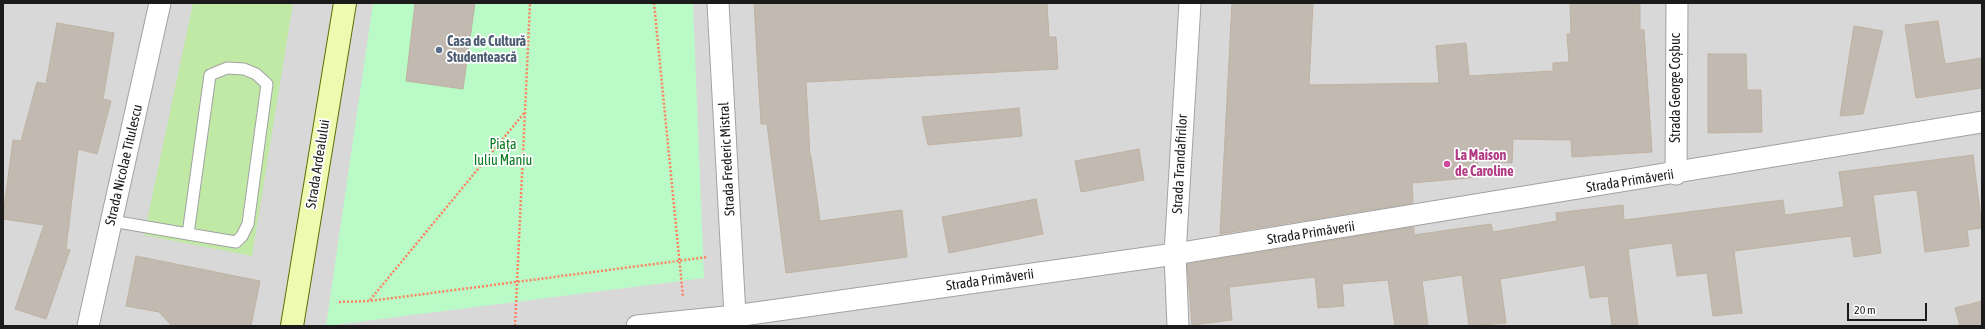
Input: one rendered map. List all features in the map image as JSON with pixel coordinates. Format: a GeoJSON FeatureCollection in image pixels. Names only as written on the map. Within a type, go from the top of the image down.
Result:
{"type":"FeatureCollection","features":[{"type":"Feature","properties":{"kind":"main road","name":"Strada Ardealului"},"geometry":{"type":"LineString","coordinates":[[292,326],[345,3]]}},
{"type":"Feature","properties":{"kind":"street","name":"Strada Nicolae Titulescu"},"geometry":{"type":"LineString","coordinates":[[88,326],[160,3]]}},
{"type":"Feature","properties":{"kind":"street","name":"Strada Frederic Mistral"},"geometry":{"type":"LineString","coordinates":[[718,3],[736,316]]}},
{"type":"Feature","properties":{"kind":"street","name":"Strada Trandafirilor"},"geometry":{"type":"LineString","coordinates":[[1178,326],[1175,254],[1190,3]]}},
{"type":"Feature","properties":{"kind":"street","name":"Strada George Coșbuc"},"geometry":{"type":"LineString","coordinates":[[1676,174],[1677,3]]}},
{"type":"Feature","properties":{"kind":"street","name":"Strada Primăverii"},"geometry":{"type":"LineString","coordinates":[[636,326],[736,316],[1175,254],[1676,174],[1982,122]]}},
{"type":"Feature","properties":{"kind":"lane"},"geometry":{"type":"LineString","coordinates":[[112,222],[236,242],[242,236],[248,224],[266,84],[256,74],[244,69],[227,68],[210,75],[188,234]]}},
{"type":"Feature","properties":{"kind":"path"},"geometry":{"type":"LineString","coordinates":[[515,326],[530,3]]}},
{"type":"Feature","properties":{"kind":"path"},"geometry":{"type":"LineString","coordinates":[[654,3],[686,321]]}},
{"type":"Feature","properties":{"kind":"path"},"geometry":{"type":"LineString","coordinates":[[370,301],[525,112]]}},
{"type":"Feature","properties":{"kind":"path"},"geometry":{"type":"LineString","coordinates":[[339,302],[370,301],[732,254]]}},
{"type":"Feature","properties":{"kind":"shaded area"},"geometry":{"type":"Polygon","coordinates":[[[3,3],[1982,3],[1982,326],[3,326],[3,3]]]}},
{"type":"Feature","properties":{"kind":"green space"},"geometry":{"type":"Polygon","coordinates":[[[193,3],[293,3],[252,256],[144,235],[193,3]]]}},
{"type":"Feature","properties":{"kind":"green space","name":"Piața Iuliu Maniu"},"geometry":{"type":"Polygon","coordinates":[[[373,3],[693,3],[704,278],[326,326],[373,3]]]}},
{"type":"Feature","properties":{"kind":"building","name":"Casa de Cultură Studentească"},"geometry":{"type":"Polygon","coordinates":[[[415,3],[475,3],[463,89],[406,81],[415,3]]]}},
{"type":"Feature","properties":{"kind":"building"},"geometry":{"type":"Polygon","coordinates":[[[754,3],[1047,3],[1049,37],[1056,37],[1058,69],[806,82],[810,156],[820,221],[902,210],[907,257],[786,273],[767,124],[761,124],[754,3]]]}},
{"type":"Feature","properties":{"kind":"building"},"geometry":{"type":"Polygon","coordinates":[[[1232,3],[1313,3],[1309,85],[1439,83],[1436,46],[1466,43],[1469,76],[1553,71],[1553,63],[1569,62],[1567,34],[1571,34],[1570,3],[1640,3],[1640,30],[1644,30],[1652,152],[1572,157],[1571,140],[1513,139],[1512,163],[1477,161],[1479,177],[1412,183],[1413,203],[1220,234],[1232,3]]]}},
{"type":"Feature","properties":{"kind":"building"},"geometry":{"type":"Polygon","coordinates":[[[1938,21],[1945,64],[1982,58],[1982,88],[1916,98],[1905,25],[1938,21]]]}},
{"type":"Feature","properties":{"kind":"building"},"geometry":{"type":"Polygon","coordinates":[[[57,23],[114,33],[103,99],[111,101],[97,154],[78,149],[66,249],[70,250],[46,319],[15,309],[44,225],[3,219],[3,216],[13,140],[21,141],[37,82],[46,84],[57,23]]]}},
{"type":"Feature","properties":{"kind":"building"},"geometry":{"type":"Polygon","coordinates":[[[1854,26],[1883,31],[1863,114],[1840,116],[1854,26]]]}},
{"type":"Feature","properties":{"kind":"building"},"geometry":{"type":"Polygon","coordinates":[[[1708,54],[1746,54],[1747,90],[1761,90],[1762,132],[1708,133],[1708,54]]]}},
{"type":"Feature","properties":{"kind":"building"},"geometry":{"type":"Polygon","coordinates":[[[1019,108],[1022,136],[928,145],[922,117],[1019,108]]]}},
{"type":"Feature","properties":{"kind":"building"},"geometry":{"type":"Polygon","coordinates":[[[1139,149],[1144,180],[1081,192],[1075,161],[1139,149]]]}},
{"type":"Feature","properties":{"kind":"building"},"geometry":{"type":"Polygon","coordinates":[[[1973,155],[1982,228],[1967,230],[1969,246],[1925,252],[1917,190],[1873,195],[1881,253],[1854,257],[1851,236],[1734,251],[1742,313],[1713,316],[1707,273],[1677,276],[1672,243],[1628,249],[1638,326],[1612,326],[1608,296],[1590,298],[1585,265],[1500,279],[1506,323],[1469,326],[1462,275],[1422,281],[1428,326],[1395,326],[1388,280],[1342,284],[1344,306],[1318,308],[1315,277],[1229,287],[1232,320],[1192,325],[1187,264],[1414,227],[1414,235],[1491,224],[1493,232],[1557,221],[1556,213],[1623,205],[1624,220],[1783,200],[1785,215],[1844,207],[1839,172],[1973,155]]]}},
{"type":"Feature","properties":{"kind":"building"},"geometry":{"type":"Polygon","coordinates":[[[1036,199],[1043,234],[949,253],[942,217],[1036,199]]]}},
{"type":"Feature","properties":{"kind":"building"},"geometry":{"type":"Polygon","coordinates":[[[136,256],[260,281],[251,326],[172,326],[159,312],[126,306],[136,256]]]}},
{"type":"Feature","properties":{"kind":"building"},"geometry":{"type":"Polygon","coordinates":[[[1982,301],[1982,326],[1960,326],[1955,308],[1982,301]]]}},
{"type":"Feature","properties":{"kind":"place","name":"Casa de Cultură Studentească"},"geometry":{"type":"Point","coordinates":[439,50]}},
{"type":"Feature","properties":{"kind":"place","name":"La Maison de Caroline"},"geometry":{"type":"Point","coordinates":[1447,164]}}]}
